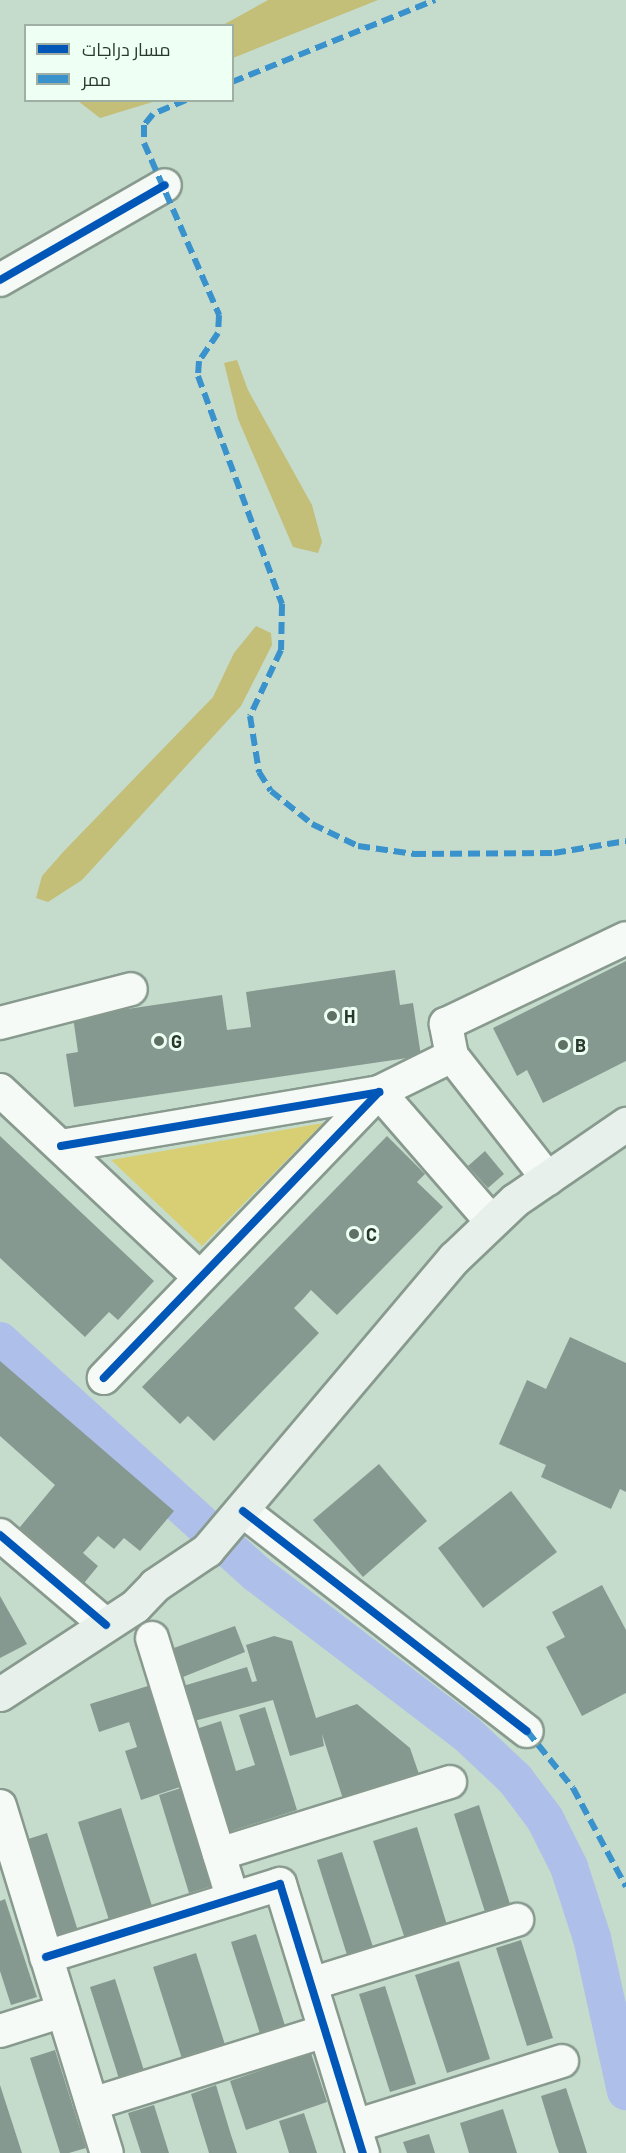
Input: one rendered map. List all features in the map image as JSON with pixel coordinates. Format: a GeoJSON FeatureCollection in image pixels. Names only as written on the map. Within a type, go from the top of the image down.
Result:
{"type":"FeatureCollection","features":[{"type":"Feature","properties":{"kind":"main road"},"geometry":{"type":"LineString","coordinates":[[0,1694],[106,1625],[207,1550],[243,1511],[396,1324],[492,1222],[626,1124]]}},
{"type":"Feature","properties":{"kind":"street"},"geometry":{"type":"LineString","coordinates":[[0,280],[165,185]]}},
{"type":"Feature","properties":{"kind":"street"},"geometry":{"type":"LineString","coordinates":[[548,1179],[452,1056],[446,1024],[626,938]]}},
{"type":"Feature","properties":{"kind":"street"},"geometry":{"type":"LineString","coordinates":[[0,1023],[131,989]]}},
{"type":"Feature","properties":{"kind":"street"},"geometry":{"type":"LineString","coordinates":[[61,1146],[379,1092],[452,1056]]}},
{"type":"Feature","properties":{"kind":"street"},"geometry":{"type":"LineString","coordinates":[[0,1090],[199,1277]]}},
{"type":"Feature","properties":{"kind":"street"},"geometry":{"type":"LineString","coordinates":[[379,1092],[492,1222]]}},
{"type":"Feature","properties":{"kind":"street"},"geometry":{"type":"LineString","coordinates":[[104,1378],[379,1092]]}},
{"type":"Feature","properties":{"kind":"street"},"geometry":{"type":"LineString","coordinates":[[243,1511],[527,1731]]}},
{"type":"Feature","properties":{"kind":"street"},"geometry":{"type":"LineString","coordinates":[[0,1535],[106,1625]]}},
{"type":"Feature","properties":{"kind":"street"},"geometry":{"type":"LineString","coordinates":[[152,1638],[233,1899]]}},
{"type":"Feature","properties":{"kind":"street"},"geometry":{"type":"LineString","coordinates":[[219,1854],[450,1782]]}},
{"type":"Feature","properties":{"kind":"street"},"geometry":{"type":"LineString","coordinates":[[0,1806],[107,2153]]}},
{"type":"Feature","properties":{"kind":"street"},"geometry":{"type":"LineString","coordinates":[[266,1839],[359,2139],[562,2061]]}},
{"type":"Feature","properties":{"kind":"street"},"geometry":{"type":"LineString","coordinates":[[46,1957],[280,1884]]}},
{"type":"Feature","properties":{"kind":"street"},"geometry":{"type":"LineString","coordinates":[[311,1984],[517,1920]]}},
{"type":"Feature","properties":{"kind":"street"},"geometry":{"type":"LineString","coordinates":[[0,2031],[63,2011]]}},
{"type":"Feature","properties":{"kind":"street"},"geometry":{"type":"LineString","coordinates":[[92,2104],[325,2031]]}},
{"type":"Feature","properties":{"kind":"shaded area"},"geometry":{"type":"Polygon","coordinates":[[[268,0],[378,0],[234,58],[234,24],[225,24],[268,0]]]}},
{"type":"Feature","properties":{"kind":"shaded area"},"geometry":{"type":"Polygon","coordinates":[[[79,102],[153,102],[100,118],[79,102]]]}},
{"type":"Feature","properties":{"kind":"shaded area"},"geometry":{"type":"Polygon","coordinates":[[[237,360],[248,390],[312,505],[322,542],[318,553],[293,547],[238,419],[224,363],[237,360]]]}},
{"type":"Feature","properties":{"kind":"shaded area"},"geometry":{"type":"Polygon","coordinates":[[[256,626],[271,633],[272,645],[241,706],[82,880],[48,902],[36,898],[42,876],[64,851],[213,697],[234,653],[256,626]]]}},
{"type":"Feature","properties":{"kind":"shaded area"},"geometry":{"type":"Polygon","coordinates":[[[323,1123],[202,1246],[111,1160],[323,1123]]]}},
{"type":"Feature","properties":{"kind":"building","name":"B"},"geometry":{"type":"Polygon","coordinates":[[[626,961],[626,1061],[543,1103],[527,1070],[517,1076],[493,1028],[626,961]]]}},
{"type":"Feature","properties":{"kind":"building"},"geometry":{"type":"Polygon","coordinates":[[[395,970],[400,1005],[413,1003],[421,1056],[74,1107],[66,1054],[78,1052],[73,1017],[222,995],[227,1030],[251,1027],[246,992],[395,970]]]}},
{"type":"Feature","properties":{"kind":"building"},"geometry":{"type":"Polygon","coordinates":[[[0,1136],[154,1281],[118,1320],[109,1312],[85,1337],[0,1258],[0,1136]]]}},
{"type":"Feature","properties":{"kind":"building"},"geometry":{"type":"Polygon","coordinates":[[[387,1136],[425,1174],[417,1182],[443,1207],[337,1315],[311,1290],[294,1308],[319,1333],[214,1441],[188,1416],[180,1424],[142,1387],[387,1136]]]}},
{"type":"Feature","properties":{"kind":"building"},"geometry":{"type":"Polygon","coordinates":[[[485,1151],[504,1174],[488,1188],[468,1166],[485,1151]]]}},
{"type":"Feature","properties":{"kind":"building"},"geometry":{"type":"Polygon","coordinates":[[[570,1337],[626,1363],[626,1492],[620,1489],[611,1509],[541,1477],[546,1465],[499,1444],[527,1380],[546,1389],[570,1337]]]}},
{"type":"Feature","properties":{"kind":"building"},"geometry":{"type":"Polygon","coordinates":[[[0,1361],[174,1511],[140,1551],[124,1538],[114,1549],[98,1536],[83,1553],[98,1566],[80,1588],[15,1533],[55,1485],[0,1436],[0,1361]]]}},
{"type":"Feature","properties":{"kind":"building"},"geometry":{"type":"Polygon","coordinates":[[[379,1464],[427,1521],[363,1577],[313,1520],[379,1464]]]}},
{"type":"Feature","properties":{"kind":"building"},"geometry":{"type":"Polygon","coordinates":[[[511,1491],[557,1552],[483,1608],[438,1548],[511,1491]]]}},
{"type":"Feature","properties":{"kind":"building"},"geometry":{"type":"Polygon","coordinates":[[[602,1585],[626,1630],[626,1693],[582,1716],[546,1647],[565,1637],[552,1612],[602,1585]]]}},
{"type":"Feature","properties":{"kind":"building"},"geometry":{"type":"Polygon","coordinates":[[[0,1596],[27,1644],[0,1658],[0,1596]]]}},
{"type":"Feature","properties":{"kind":"building"},"geometry":{"type":"Polygon","coordinates":[[[235,1626],[245,1652],[183,1677],[171,1649],[235,1626]]]}},
{"type":"Feature","properties":{"kind":"building"},"geometry":{"type":"Polygon","coordinates":[[[274,1636],[292,1641],[316,1718],[357,1704],[410,1748],[419,1774],[343,1799],[322,1734],[324,1746],[290,1756],[273,1700],[194,1721],[183,1686],[247,1667],[252,1682],[257,1681],[246,1645],[274,1636]]]}},
{"type":"Feature","properties":{"kind":"building"},"geometry":{"type":"Polygon","coordinates":[[[151,1685],[183,1786],[141,1800],[125,1751],[137,1747],[129,1722],[99,1732],[90,1704],[151,1685]]]}},
{"type":"Feature","properties":{"kind":"building"},"geometry":{"type":"Polygon","coordinates":[[[265,1707],[297,1810],[228,1832],[196,1729],[221,1721],[236,1771],[255,1765],[239,1715],[265,1707]]]}},
{"type":"Feature","properties":{"kind":"building"},"geometry":{"type":"Polygon","coordinates":[[[184,1787],[215,1885],[189,1893],[159,1795],[184,1787]]]}},
{"type":"Feature","properties":{"kind":"building"},"geometry":{"type":"Polygon","coordinates":[[[479,1805],[510,1904],[485,1912],[454,1814],[479,1805]]]}},
{"type":"Feature","properties":{"kind":"building"},"geometry":{"type":"Polygon","coordinates":[[[121,1808],[152,1906],[109,1920],[78,1822],[121,1808]]]}},
{"type":"Feature","properties":{"kind":"building"},"geometry":{"type":"Polygon","coordinates":[[[417,1827],[447,1925],[405,1939],[373,1841],[417,1827]]]}},
{"type":"Feature","properties":{"kind":"building"},"geometry":{"type":"Polygon","coordinates":[[[47,1833],[78,1931],[52,1939],[22,1841],[47,1833]]]}},
{"type":"Feature","properties":{"kind":"building"},"geometry":{"type":"Polygon","coordinates":[[[342,1852],[374,1950],[348,1958],[317,1860],[342,1852]]]}},
{"type":"Feature","properties":{"kind":"building"},"geometry":{"type":"Polygon","coordinates":[[[5,1899],[37,1997],[11,2005],[0,1971],[0,1901],[5,1899]]]}},
{"type":"Feature","properties":{"kind":"building"},"geometry":{"type":"Polygon","coordinates":[[[256,1934],[287,2032],[262,2040],[231,1942],[256,1934]]]}},
{"type":"Feature","properties":{"kind":"building"},"geometry":{"type":"Polygon","coordinates":[[[521,1940],[553,2038],[527,2046],[496,1948],[521,1940]]]}},
{"type":"Feature","properties":{"kind":"building"},"geometry":{"type":"Polygon","coordinates":[[[196,1953],[227,2051],[184,2065],[153,1967],[196,1953]]]}},
{"type":"Feature","properties":{"kind":"building"},"geometry":{"type":"Polygon","coordinates":[[[459,1961],[490,2059],[447,2073],[415,1975],[459,1961]]]}},
{"type":"Feature","properties":{"kind":"building"},"geometry":{"type":"Polygon","coordinates":[[[115,1979],[146,2077],[121,2085],[90,1987],[115,1979]]]}},
{"type":"Feature","properties":{"kind":"building"},"geometry":{"type":"Polygon","coordinates":[[[385,1986],[416,2084],[390,2092],[359,1994],[385,1986]]]}},
{"type":"Feature","properties":{"kind":"building"},"geometry":{"type":"Polygon","coordinates":[[[55,2050],[86,2148],[69,2153],[60,2153],[30,2058],[55,2050]]]}},
{"type":"Feature","properties":{"kind":"building"},"geometry":{"type":"Polygon","coordinates":[[[311,2053],[327,2102],[246,2130],[230,2081],[311,2053]]]}},
{"type":"Feature","properties":{"kind":"building"},"geometry":{"type":"Polygon","coordinates":[[[0,2085],[22,2153],[0,2153],[0,2085]]]}},
{"type":"Feature","properties":{"kind":"building"},"geometry":{"type":"Polygon","coordinates":[[[216,2085],[237,2153],[209,2153],[191,2094],[216,2085]]]}},
{"type":"Feature","properties":{"kind":"building"},"geometry":{"type":"Polygon","coordinates":[[[566,2088],[587,2153],[559,2153],[556,2145],[541,2096],[566,2088]]]}},
{"type":"Feature","properties":{"kind":"building"},"geometry":{"type":"Polygon","coordinates":[[[154,2105],[169,2153],[141,2153],[128,2113],[154,2105]]]}},
{"type":"Feature","properties":{"kind":"building"},"geometry":{"type":"Polygon","coordinates":[[[503,2109],[517,2153],[469,2153],[460,2123],[503,2109]]]}},
{"type":"Feature","properties":{"kind":"building"},"geometry":{"type":"Polygon","coordinates":[[[304,2113],[317,2153],[289,2153],[279,2121],[304,2113]]]}},
{"type":"Feature","properties":{"kind":"building"},"geometry":{"type":"Polygon","coordinates":[[[429,2134],[435,2153],[407,2153],[403,2142],[429,2134]]]}},
{"type":"Feature","properties":{"kind":"waterway"},"geometry":{"type":"LineString","coordinates":[[0,1341],[257,1574],[466,1733],[515,1779],[545,1819],[569,1867],[592,1938],[626,2091]]}},
{"type":"Feature","properties":{"kind":"marked path"},"geometry":{"type":"LineString","coordinates":[[234,81],[435,0]]}},
{"type":"Feature","properties":{"kind":"marked path"},"geometry":{"type":"LineString","coordinates":[[181,102],[153,114],[144,125],[144,143],[219,315],[218,333],[199,361],[198,376],[282,604],[281,650],[250,716],[259,772],[271,791],[312,824],[358,846],[414,854],[554,853],[626,841]]}},
{"type":"Feature","properties":{"kind":"marked path"},"geometry":{"type":"LineString","coordinates":[[527,1731],[573,1788],[626,1887]]}},
{"type":"Feature","properties":{"kind":"cycle path"},"geometry":{"type":"LineString","coordinates":[[0,280],[165,185]]}},
{"type":"Feature","properties":{"kind":"cycle path"},"geometry":{"type":"LineString","coordinates":[[61,1146],[379,1092],[104,1378]]}},
{"type":"Feature","properties":{"kind":"cycle path"},"geometry":{"type":"LineString","coordinates":[[243,1511],[527,1731]]}},
{"type":"Feature","properties":{"kind":"cycle path"},"geometry":{"type":"LineString","coordinates":[[0,1535],[106,1625]]}},
{"type":"Feature","properties":{"kind":"cycle path"},"geometry":{"type":"LineString","coordinates":[[46,1957],[280,1884],[363,2153]]}},
{"type":"Feature","properties":{"kind":"place","name":"H"},"geometry":{"type":"Point","coordinates":[332,1016]}},
{"type":"Feature","properties":{"kind":"place","name":"G"},"geometry":{"type":"Point","coordinates":[159,1041]}},
{"type":"Feature","properties":{"kind":"place","name":"B"},"geometry":{"type":"Point","coordinates":[563,1045]}},
{"type":"Feature","properties":{"kind":"place","name":"C"},"geometry":{"type":"Point","coordinates":[354,1234]}}]}
